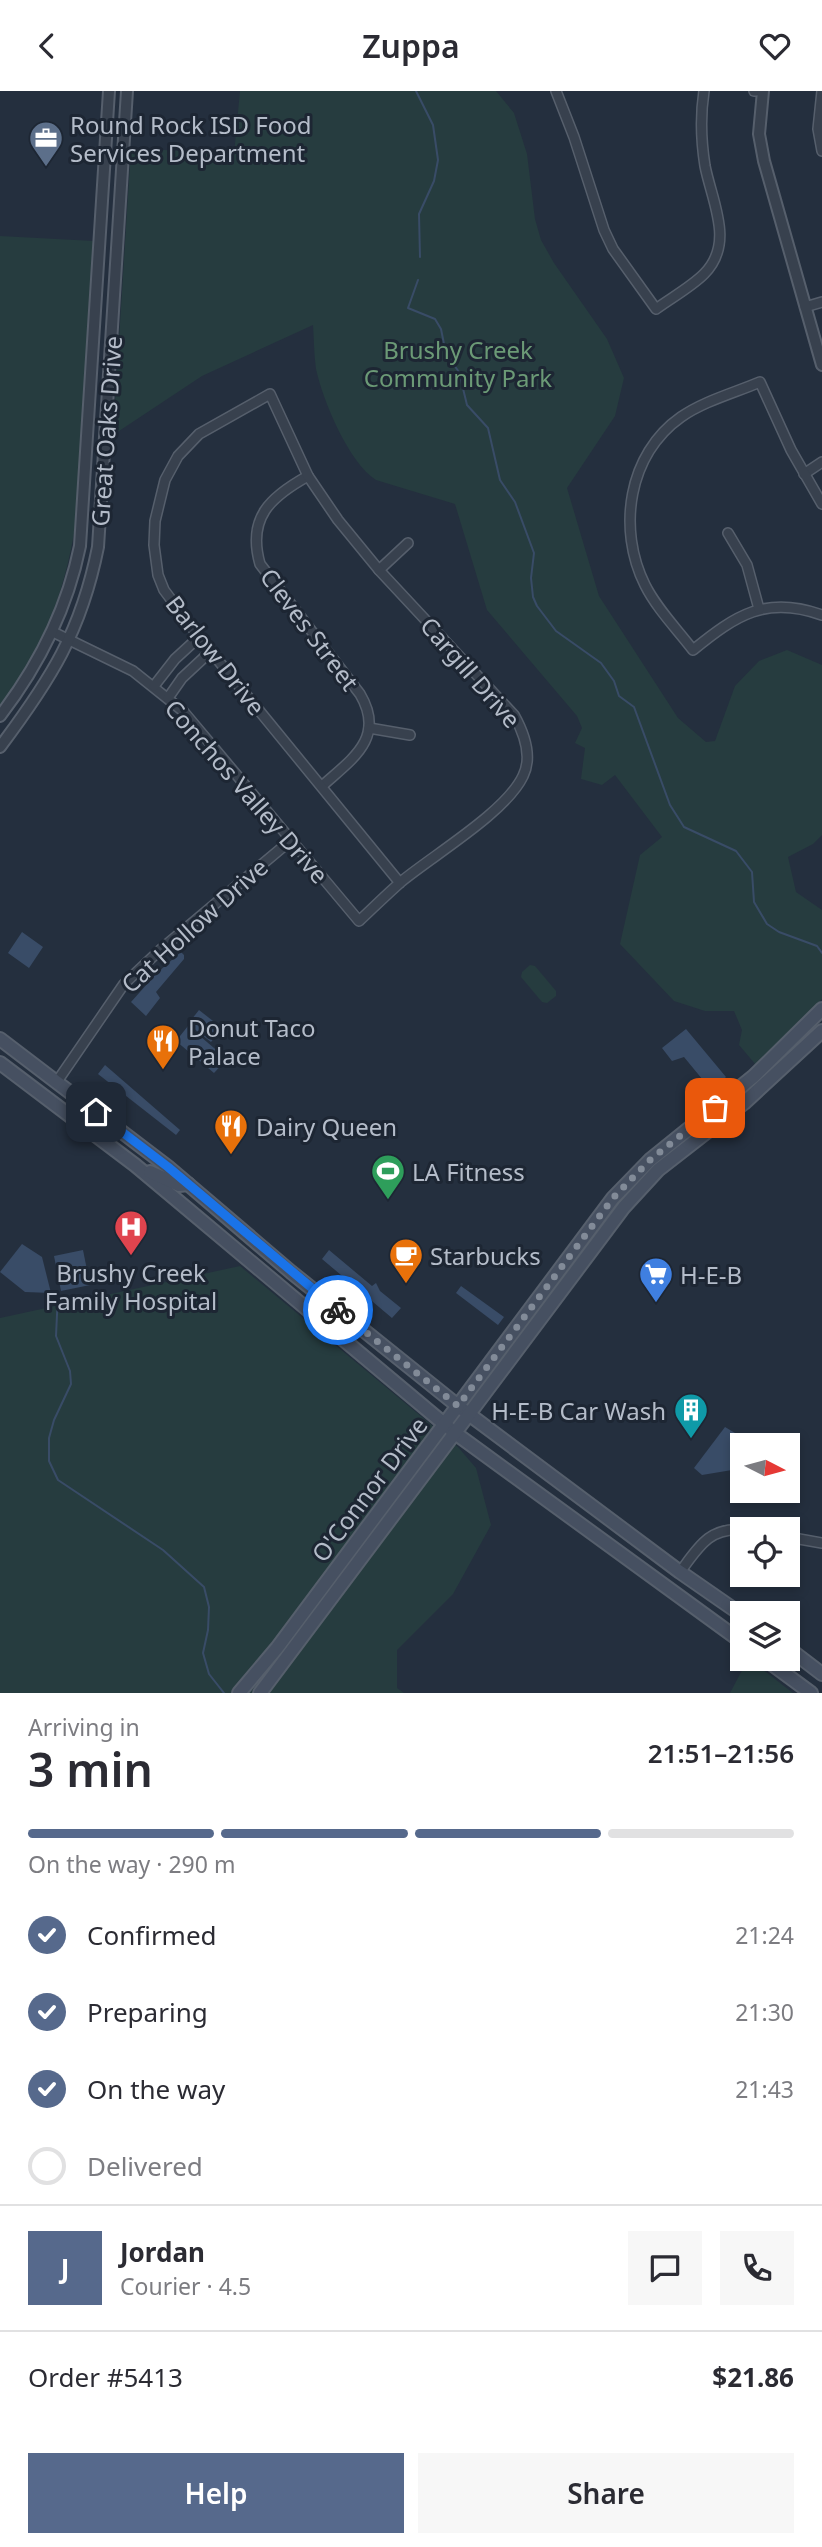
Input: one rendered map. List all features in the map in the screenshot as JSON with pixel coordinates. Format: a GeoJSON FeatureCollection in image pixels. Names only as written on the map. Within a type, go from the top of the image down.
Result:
{"type":"FeatureCollection","features":[{"type":"Feature","properties":{"kind":"main road","name":"O'Connor Drive"},"geometry":{"type":"LineString","coordinates":[[239,1693],[277,1648],[608,1203],[637,1172],[754,1076],[822,1009]]}},
{"type":"Feature","properties":{"kind":"main road","name":"O'Connor Drive"},"geometry":{"type":"LineString","coordinates":[[260,1693],[608,1227],[658,1170],[744,1103],[822,1031]]}},
{"type":"Feature","properties":{"kind":"main road"},"geometry":{"type":"LineString","coordinates":[[0,1039],[127,1135],[458,1406],[730,1607]]}},
{"type":"Feature","properties":{"kind":"main road"},"geometry":{"type":"LineString","coordinates":[[0,1063],[135,1165],[455,1433],[730,1634]]}},
{"type":"Feature","properties":{"kind":"main road"},"geometry":{"type":"LineString","coordinates":[[135,1165],[179,1185],[188,1184]]}},
{"type":"Feature","properties":{"kind":"main road"},"geometry":{"type":"LineString","coordinates":[[182,1206],[184,1202],[196,1199],[214,1207]]}},
{"type":"Feature","properties":{"kind":"main road"},"geometry":{"type":"LineString","coordinates":[[561,1290],[561,1276],[596,1227],[608,1203]]}},
{"type":"Feature","properties":{"kind":"main road"},"geometry":{"type":"LineString","coordinates":[[528,1335],[537,1314],[553,1290],[549,1280]]}},
{"type":"Feature","properties":{"kind":"main road"},"geometry":{"type":"LineString","coordinates":[[800,1657],[822,1674]]}},
{"type":"Feature","properties":{"kind":"main road"},"geometry":{"type":"LineString","coordinates":[[781,1671],[811,1693]]}},
{"type":"Feature","properties":{"kind":"street","name":"Great Oaks Drive"},"geometry":{"type":"LineString","coordinates":[[0,716],[34,668],[53,632],[76,569],[84,515],[109,91]]}},
{"type":"Feature","properties":{"kind":"street","name":"Great Oaks Drive"},"geometry":{"type":"LineString","coordinates":[[0,747],[38,696],[69,641],[86,596],[99,534],[127,91]]}},
{"type":"Feature","properties":{"kind":"street"},"geometry":{"type":"LineString","coordinates":[[556,91],[604,230],[613,249],[656,309],[704,274],[719,246],[720,221],[705,167],[702,141],[704,91]]}},
{"type":"Feature","properties":{"kind":"street"},"geometry":{"type":"LineString","coordinates":[[763,91],[759,134],[764,161],[822,365]]}},
{"type":"Feature","properties":{"kind":"street"},"geometry":{"type":"LineString","coordinates":[[822,91],[818,129],[822,151]]}},
{"type":"Feature","properties":{"kind":"street"},"geometry":{"type":"LineString","coordinates":[[805,307],[822,302]]}},
{"type":"Feature","properties":{"kind":"street"},"geometry":{"type":"LineString","coordinates":[[822,504],[804,474],[760,382],[692,410],[674,423],[651,449],[640,471],[632,495],[629,521],[641,577],[654,600],[693,650],[730,621],[759,609],[783,606],[822,615]]}},
{"type":"Feature","properties":{"kind":"street","name":"Cargill Drive"},"geometry":{"type":"LineString","coordinates":[[270,394],[308,475],[338,520],[379,570],[514,715],[523,731],[528,757],[524,775],[507,801],[400,883],[359,921]]}},
{"type":"Feature","properties":{"kind":"street","name":"Barlow Drive"},"geometry":{"type":"LineString","coordinates":[[270,394],[199,434],[178,456],[163,487],[155,521],[154,545],[158,575],[164,590],[199,638],[400,883]]}},
{"type":"Feature","properties":{"kind":"street"},"geometry":{"type":"LineString","coordinates":[[804,474],[822,462]]}},
{"type":"Feature","properties":{"kind":"street","name":"Cleves Street"},"geometry":{"type":"LineString","coordinates":[[308,475],[272,500],[259,519],[255,532],[256,550],[260,564],[360,694],[368,714],[369,728]]}},
{"type":"Feature","properties":{"kind":"street"},"geometry":{"type":"LineString","coordinates":[[728,533],[747,565],[759,609]]}},
{"type":"Feature","properties":{"kind":"street"},"geometry":{"type":"LineString","coordinates":[[379,570],[408,543]]}},
{"type":"Feature","properties":{"kind":"street","name":"Conchos Valley Drive"},"geometry":{"type":"LineString","coordinates":[[53,632],[114,661],[168,698],[200,731],[359,921]]}},
{"type":"Feature","properties":{"kind":"street"},"geometry":{"type":"LineString","coordinates":[[154,686],[175,659],[199,638]]}},
{"type":"Feature","properties":{"kind":"street"},"geometry":{"type":"LineString","coordinates":[[168,698],[182,678],[211,651]]}},
{"type":"Feature","properties":{"kind":"street"},"geometry":{"type":"LineString","coordinates":[[322,786],[360,752],[369,728],[410,735]]}},
{"type":"Feature","properties":{"kind":"street","name":"Cat Hollow Drive"},"geometry":{"type":"LineString","coordinates":[[57,1083],[124,984],[195,920],[290,841]]}},
{"type":"Feature","properties":{"kind":"street"},"geometry":{"type":"LineString","coordinates":[[680,1572],[700,1546],[716,1532],[730,1531]]}},
{"type":"Feature","properties":{"kind":"street"},"geometry":{"type":"LineString","coordinates":[[800,1539],[822,1543]]}},
{"type":"Feature","properties":{"kind":"green space","name":"Brushy Creek Community Park"},"geometry":{"type":"Polygon","coordinates":[[[240,91],[496,91],[514,113],[527,154],[535,219],[541,240],[607,339],[624,378],[615,416],[567,488],[599,596],[678,718],[706,742],[715,741],[735,686],[759,661],[787,650],[822,665],[822,835],[813,844],[788,857],[796,892],[822,910],[822,999],[756,1065],[739,1045],[742,1030],[734,1011],[705,1011],[674,1001],[620,944],[640,855],[662,837],[615,775],[602,785],[581,779],[585,748],[575,743],[582,728],[577,716],[487,610],[455,504],[376,480],[356,460],[338,430],[319,382],[313,325],[202,376],[113,435],[131,148],[234,154],[240,91]]]}},
{"type":"Feature","properties":{"kind":"green space"},"geometry":{"type":"Polygon","coordinates":[[[0,236],[94,241],[75,527],[71,551],[58,599],[39,645],[15,688],[0,707],[0,236]]]}},
{"type":"Feature","properties":{"kind":"green space"},"geometry":{"type":"Polygon","coordinates":[[[530,965],[535,966],[556,991],[556,996],[547,1003],[542,1002],[521,977],[522,972],[530,965]]]}},
{"type":"Feature","properties":{"kind":"green space"},"geometry":{"type":"Polygon","coordinates":[[[240,1266],[458,1447],[476,1468],[491,1525],[453,1594],[397,1650],[397,1688],[404,1693],[0,1693],[0,1318],[240,1266]]]}},
{"type":"Feature","properties":{"kind":"green space"},"geometry":{"type":"Polygon","coordinates":[[[742,1671],[765,1671],[793,1693],[730,1693],[742,1671]]]}},
{"type":"Feature","properties":{"kind":"water"},"geometry":{"type":"Polygon","coordinates":[[[22,932],[43,947],[29,968],[8,953],[22,932]]]}},
{"type":"Feature","properties":{"kind":"water"},"geometry":{"type":"Polygon","coordinates":[[[181,952],[184,959],[156,992],[160,998],[146,1016],[131,1002],[157,973],[181,952]]]}},
{"type":"Feature","properties":{"kind":"water"},"geometry":{"type":"Polygon","coordinates":[[[199,1010],[222,1028],[211,1042],[188,1024],[199,1010]]]}},
{"type":"Feature","properties":{"kind":"water"},"geometry":{"type":"Polygon","coordinates":[[[188,1026],[227,1059],[214,1073],[176,1041],[188,1026]]]}},
{"type":"Feature","properties":{"kind":"water"},"geometry":{"type":"Polygon","coordinates":[[[686,1029],[726,1077],[712,1091],[684,1057],[672,1061],[662,1048],[686,1029]]]}},
{"type":"Feature","properties":{"kind":"water"},"geometry":{"type":"Polygon","coordinates":[[[105,1065],[180,1130],[176,1135],[98,1074],[105,1065]]]}},
{"type":"Feature","properties":{"kind":"water"},"geometry":{"type":"Polygon","coordinates":[[[22,1244],[42,1257],[51,1293],[25,1292],[0,1272],[22,1244]]]}},
{"type":"Feature","properties":{"kind":"water"},"geometry":{"type":"Polygon","coordinates":[[[83,1250],[90,1285],[61,1291],[54,1256],[83,1250]]]}},
{"type":"Feature","properties":{"kind":"water"},"geometry":{"type":"Polygon","coordinates":[[[329,1250],[372,1286],[376,1283],[380,1291],[401,1308],[392,1318],[322,1259],[329,1250]]]}},
{"type":"Feature","properties":{"kind":"water"},"geometry":{"type":"Polygon","coordinates":[[[461,1286],[504,1317],[498,1325],[456,1293],[461,1286]]]}},
{"type":"Feature","properties":{"kind":"water"},"geometry":{"type":"Polygon","coordinates":[[[725,1427],[735,1433],[730,1433],[730,1470],[702,1475],[694,1468],[725,1427]]]}},
{"type":"Feature","properties":{"kind":"waterway"},"geometry":{"type":"LineString","coordinates":[[416,91],[433,125],[438,160],[434,181],[419,214],[420,257]]}},
{"type":"Feature","properties":{"kind":"waterway"},"geometry":{"type":"LineString","coordinates":[[418,280],[408,308],[435,319],[441,329],[446,354],[459,372],[467,405],[488,428],[500,480],[515,502],[534,553],[531,578],[537,606],[556,631],[601,663],[614,681],[619,696],[634,707],[670,805],[684,827],[736,851],[752,872],[754,902],[767,924],[779,932],[817,946],[822,953]]}},
{"type":"Feature","properties":{"kind":"waterway"},"geometry":{"type":"LineString","coordinates":[[58,1293],[56,1336],[70,1371],[71,1384],[54,1420],[49,1438],[49,1461],[58,1480],[163,1550],[204,1587],[209,1607],[203,1653],[209,1674],[224,1693]]}},
{"type":"Feature","properties":{"kind":"way so far"},"geometry":{"type":"LineString","coordinates":[[338,1310],[458,1406],[549,1280],[613,1198],[650,1160],[715,1108]]}},
{"type":"Feature","properties":{"kind":"place","name":"Round Rock ISD Food Services Department"},"geometry":{"type":"Point","coordinates":[46,168]}},
{"type":"Feature","properties":{"kind":"place","name":"Donut Taco Palace"},"geometry":{"type":"Point","coordinates":[163,1071]}},
{"type":"Feature","properties":{"kind":"place","name":"Dairy Queen"},"geometry":{"type":"Point","coordinates":[231,1156]}},
{"type":"Feature","properties":{"kind":"place","name":"LA Fitness"},"geometry":{"type":"Point","coordinates":[388,1201]}},
{"type":"Feature","properties":{"kind":"place","name":"Brushy Creek Family Hospital"},"geometry":{"type":"Point","coordinates":[131,1257]}},
{"type":"Feature","properties":{"kind":"place","name":"Starbucks"},"geometry":{"type":"Point","coordinates":[406,1285]}},
{"type":"Feature","properties":{"kind":"place","name":"H-E-B"},"geometry":{"type":"Point","coordinates":[656,1304]}},
{"type":"Feature","properties":{"kind":"place","name":"H-E-B Car Wash"},"geometry":{"type":"Point","coordinates":[691,1440]}},
{"type":"Feature","properties":{"kind":"route"},"geometry":{"type":"LineString","coordinates":[[96,1112],[168,1167],[338,1310]]}}]}
